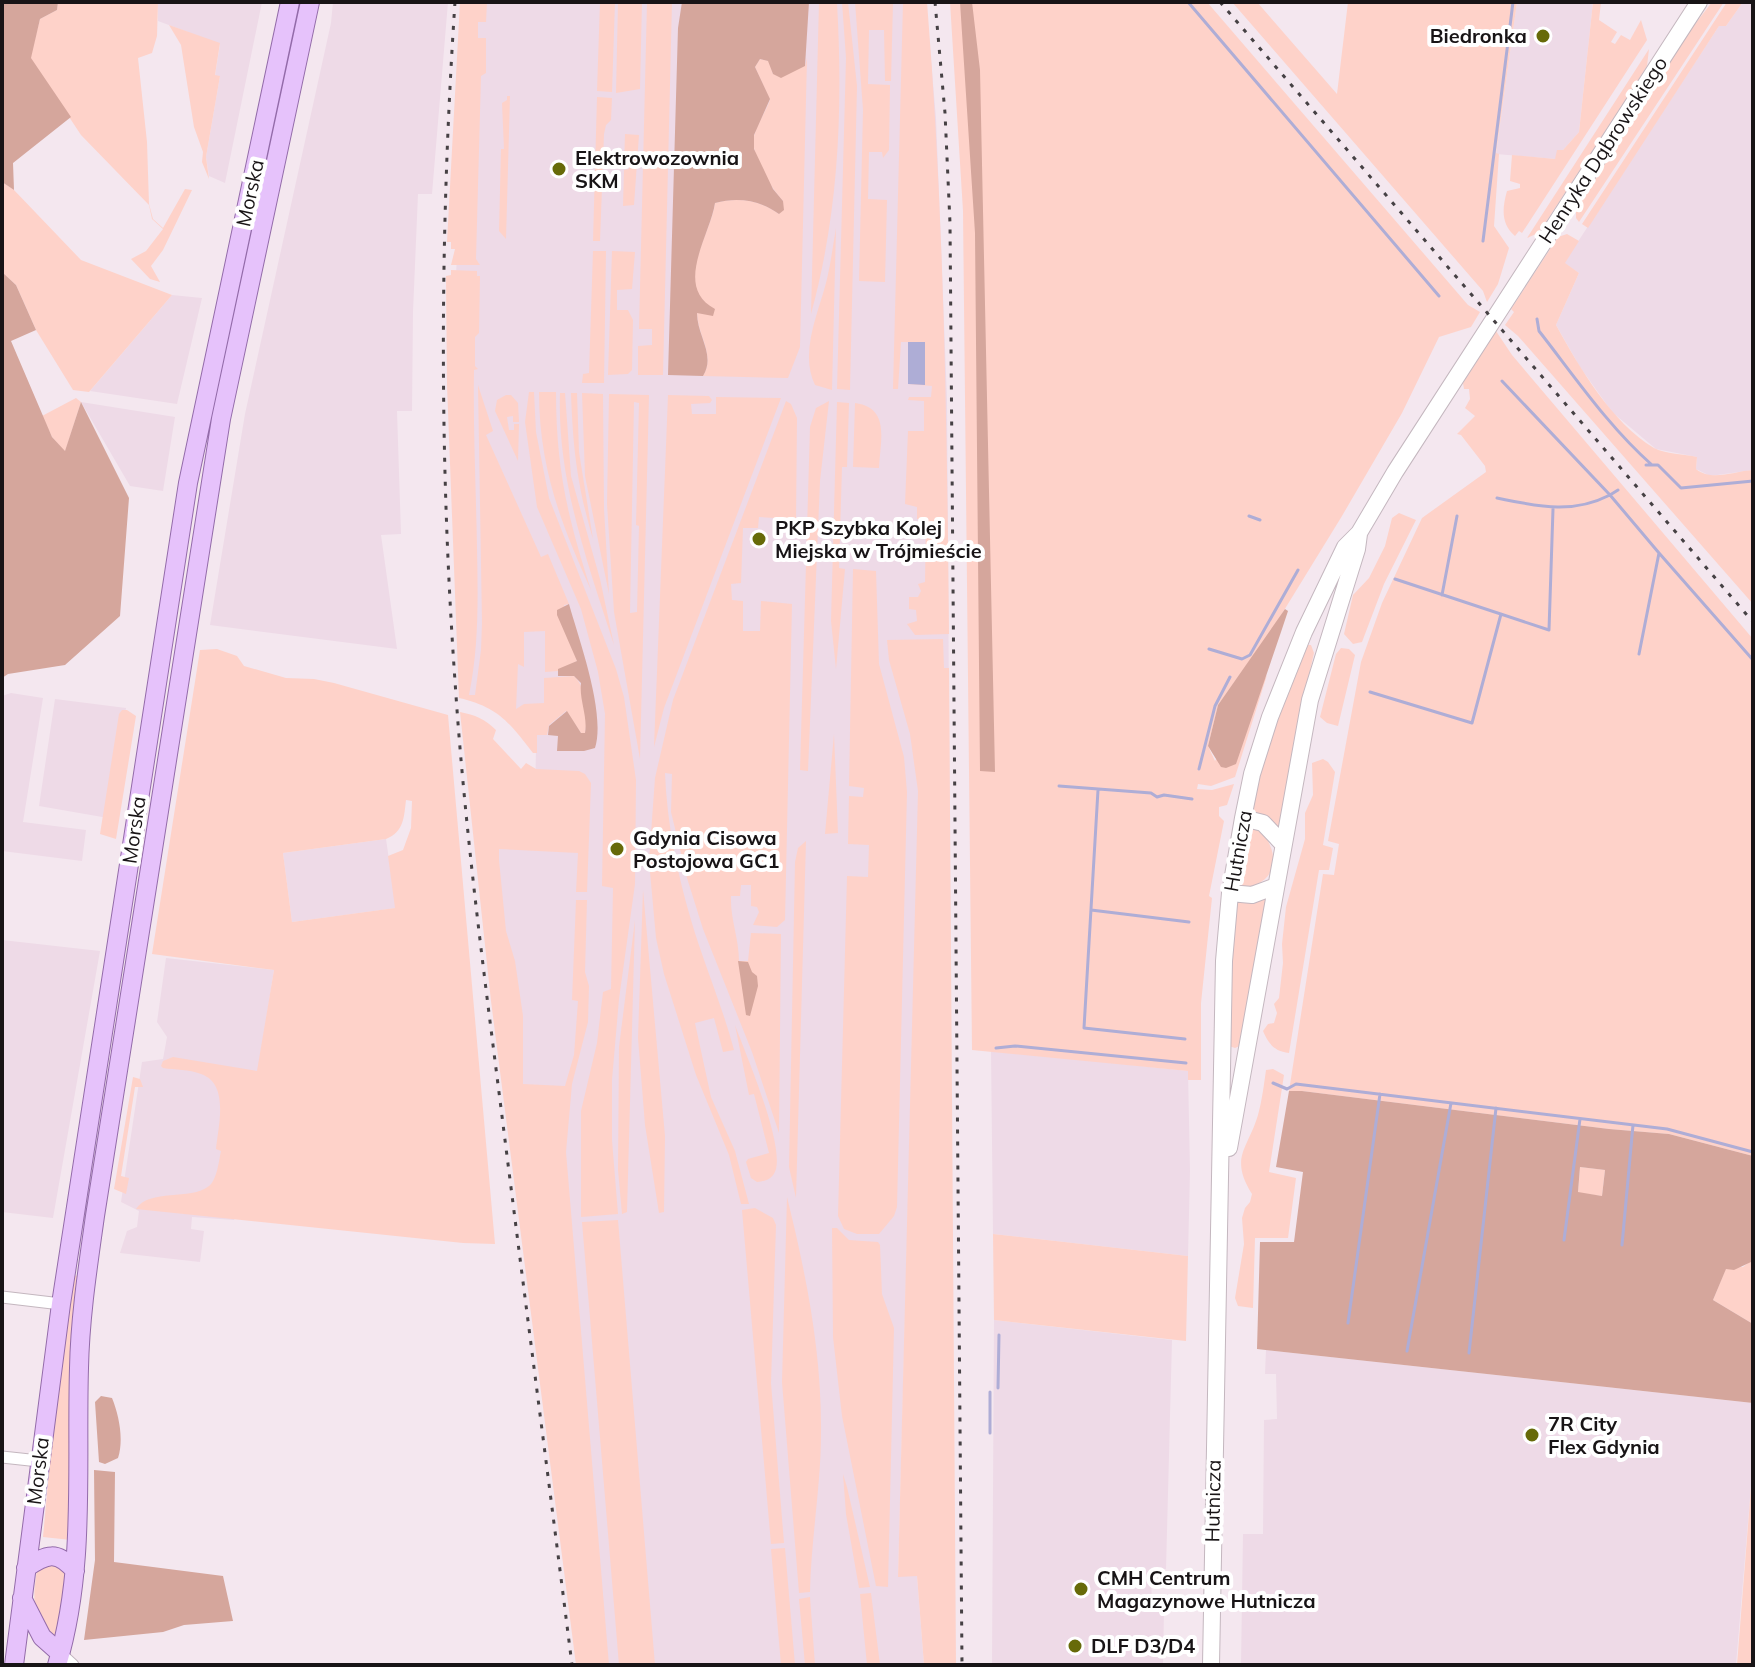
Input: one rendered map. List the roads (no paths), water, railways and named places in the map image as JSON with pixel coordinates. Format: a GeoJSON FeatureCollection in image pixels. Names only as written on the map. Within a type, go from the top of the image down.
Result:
{"type":"FeatureCollection","features":[{"type":"Feature","properties":{"kind":"main road","name":"Morska"},"geometry":{"type":"LineString","coordinates":[[14,1665],[61,1304],[196,438],[290,2]]}},
{"type":"Feature","properties":{"kind":"main road","name":"Morska"},"geometry":{"type":"LineString","coordinates":[[64,1661],[79,1515],[79,1367],[83,1306],[95,1216],[221,419],[310,2]]}},
{"type":"Feature","properties":{"kind":"main road","name":"Henryka Dąbrowskiego"},"geometry":{"type":"LineString","coordinates":[[1508,298],[1699,2]]}},
{"type":"Feature","properties":{"kind":"main road","name":"Hutnicza"},"geometry":{"type":"LineString","coordinates":[[1211,1665],[1224,961],[1230,893],[1243,818],[1259,751],[1304,632],[1345,547],[1359,533],[1508,298]]}},
{"type":"Feature","properties":{"kind":"main road","name":"Hutnicza"},"geometry":{"type":"LineString","coordinates":[[1220,1193],[1310,700],[1357,549],[1359,533]]}},
{"type":"Feature","properties":{"kind":"main road"},"geometry":{"type":"LineString","coordinates":[[1304,632],[1326,644]]}},
{"type":"Feature","properties":{"kind":"main road"},"geometry":{"type":"LineString","coordinates":[[1243,818],[1263,823],[1282,843]]}},
{"type":"Feature","properties":{"kind":"main road"},"geometry":{"type":"LineString","coordinates":[[1230,893],[1252,895],[1276,886]]}},
{"type":"Feature","properties":{"kind":"main road"},"geometry":{"type":"LineString","coordinates":[[1221,1055],[1244,1056]]}},
{"type":"Feature","properties":{"kind":"main road"},"geometry":{"type":"LineString","coordinates":[[26,1568],[53,1556],[66,1560],[75,1571]]}},
{"type":"Feature","properties":{"kind":"main road"},"geometry":{"type":"LineString","coordinates":[[22,1598],[42,1637],[64,1661]]}},
{"type":"Feature","properties":{"kind":"street"},"geometry":{"type":"LineString","coordinates":[[2,1297],[61,1304]]}},
{"type":"Feature","properties":{"kind":"street"},"geometry":{"type":"LineString","coordinates":[[2,1457],[39,1461]]}},
{"type":"Feature","properties":{"kind":"water"},"geometry":{"type":"Polygon","coordinates":[[[908,342],[925,342],[925,385],[908,384],[908,342]]]}},
{"type":"Feature","properties":{"kind":"waterway"},"geometry":{"type":"LineString","coordinates":[[1188,2],[1439,296]]}},
{"type":"Feature","properties":{"kind":"waterway"},"geometry":{"type":"LineString","coordinates":[[1483,241],[1513,2]]}},
{"type":"Feature","properties":{"kind":"waterway"},"geometry":{"type":"LineString","coordinates":[[1537,319],[1539,331],[1592,401],[1652,465]]}},
{"type":"Feature","properties":{"kind":"waterway"},"geometry":{"type":"LineString","coordinates":[[1502,381],[1610,495],[1618,490]]}},
{"type":"Feature","properties":{"kind":"waterway"},"geometry":{"type":"LineString","coordinates":[[1646,465],[1658,465],[1681,488],[1753,481]]}},
{"type":"Feature","properties":{"kind":"waterway"},"geometry":{"type":"LineString","coordinates":[[1497,498],[1540,506],[1568,507],[1610,495],[1659,553],[1639,654]]}},
{"type":"Feature","properties":{"kind":"waterway"},"geometry":{"type":"LineString","coordinates":[[1395,579],[1549,630],[1553,509]]}},
{"type":"Feature","properties":{"kind":"waterway"},"geometry":{"type":"LineString","coordinates":[[1249,516],[1260,520]]}},
{"type":"Feature","properties":{"kind":"waterway"},"geometry":{"type":"LineString","coordinates":[[1442,595],[1457,516]]}},
{"type":"Feature","properties":{"kind":"waterway"},"geometry":{"type":"LineString","coordinates":[[1659,553],[1753,660]]}},
{"type":"Feature","properties":{"kind":"waterway"},"geometry":{"type":"LineString","coordinates":[[1209,649],[1242,659],[1250,655],[1298,570]]}},
{"type":"Feature","properties":{"kind":"waterway"},"geometry":{"type":"LineString","coordinates":[[1370,692],[1472,723],[1501,614]]}},
{"type":"Feature","properties":{"kind":"waterway"},"geometry":{"type":"LineString","coordinates":[[1199,769],[1215,706],[1230,677]]}},
{"type":"Feature","properties":{"kind":"waterway"},"geometry":{"type":"LineString","coordinates":[[1059,786],[1192,799]]}},
{"type":"Feature","properties":{"kind":"waterway"},"geometry":{"type":"LineString","coordinates":[[1098,790],[1084,1028],[1185,1039]]}},
{"type":"Feature","properties":{"kind":"waterway"},"geometry":{"type":"LineString","coordinates":[[1091,910],[1189,922]]}},
{"type":"Feature","properties":{"kind":"waterway"},"geometry":{"type":"LineString","coordinates":[[996,1048],[1015,1046],[1186,1063]]}},
{"type":"Feature","properties":{"kind":"waterway"},"geometry":{"type":"LineString","coordinates":[[1273,1083],[1287,1089],[1296,1084],[1667,1129],[1753,1152]]}},
{"type":"Feature","properties":{"kind":"waterway"},"geometry":{"type":"LineString","coordinates":[[1348,1323],[1380,1094]]}},
{"type":"Feature","properties":{"kind":"waterway"},"geometry":{"type":"LineString","coordinates":[[1407,1351],[1451,1103]]}},
{"type":"Feature","properties":{"kind":"waterway"},"geometry":{"type":"LineString","coordinates":[[1469,1353],[1496,1108]]}},
{"type":"Feature","properties":{"kind":"waterway"},"geometry":{"type":"LineString","coordinates":[[1564,1240],[1580,1119]]}},
{"type":"Feature","properties":{"kind":"waterway"},"geometry":{"type":"LineString","coordinates":[[1622,1245],[1633,1125]]}},
{"type":"Feature","properties":{"kind":"waterway"},"geometry":{"type":"LineString","coordinates":[[998,1388],[999,1335]]}},
{"type":"Feature","properties":{"kind":"waterway"},"geometry":{"type":"LineString","coordinates":[[990,1392],[990,1433]]}},
{"type":"Feature","properties":{"kind":"railway"},"geometry":{"type":"LineString","coordinates":[[455,2],[446,172],[443,342],[446,511],[455,681],[477,911],[572,1665]]}},
{"type":"Feature","properties":{"kind":"railway"},"geometry":{"type":"LineString","coordinates":[[935,2],[945,113],[950,223],[962,1665]]}},
{"type":"Feature","properties":{"kind":"railway"},"geometry":{"type":"LineString","coordinates":[[1220,2],[1753,622]]}},
{"type":"Feature","properties":{"kind":"place","name":"Biedronka"},"geometry":{"type":"Point","coordinates":[1543,36]}},
{"type":"Feature","properties":{"kind":"place","name":"Elektrowozownia SKM"},"geometry":{"type":"Point","coordinates":[559,169]}},
{"type":"Feature","properties":{"kind":"place","name":"PKP Szybka Kolej Miejska w Trójmieście"},"geometry":{"type":"Point","coordinates":[759,539]}},
{"type":"Feature","properties":{"kind":"place","name":"Gdynia Cisowa Postojowa GC1"},"geometry":{"type":"Point","coordinates":[617,849]}},
{"type":"Feature","properties":{"kind":"place","name":"7R City Flex Gdynia"},"geometry":{"type":"Point","coordinates":[1532,1435]}},
{"type":"Feature","properties":{"kind":"place","name":"CMH Centrum Magazynowe Hutnicza"},"geometry":{"type":"Point","coordinates":[1081,1589]}},
{"type":"Feature","properties":{"kind":"place","name":"DLF D3/D4"},"geometry":{"type":"Point","coordinates":[1075,1646]}}]}
